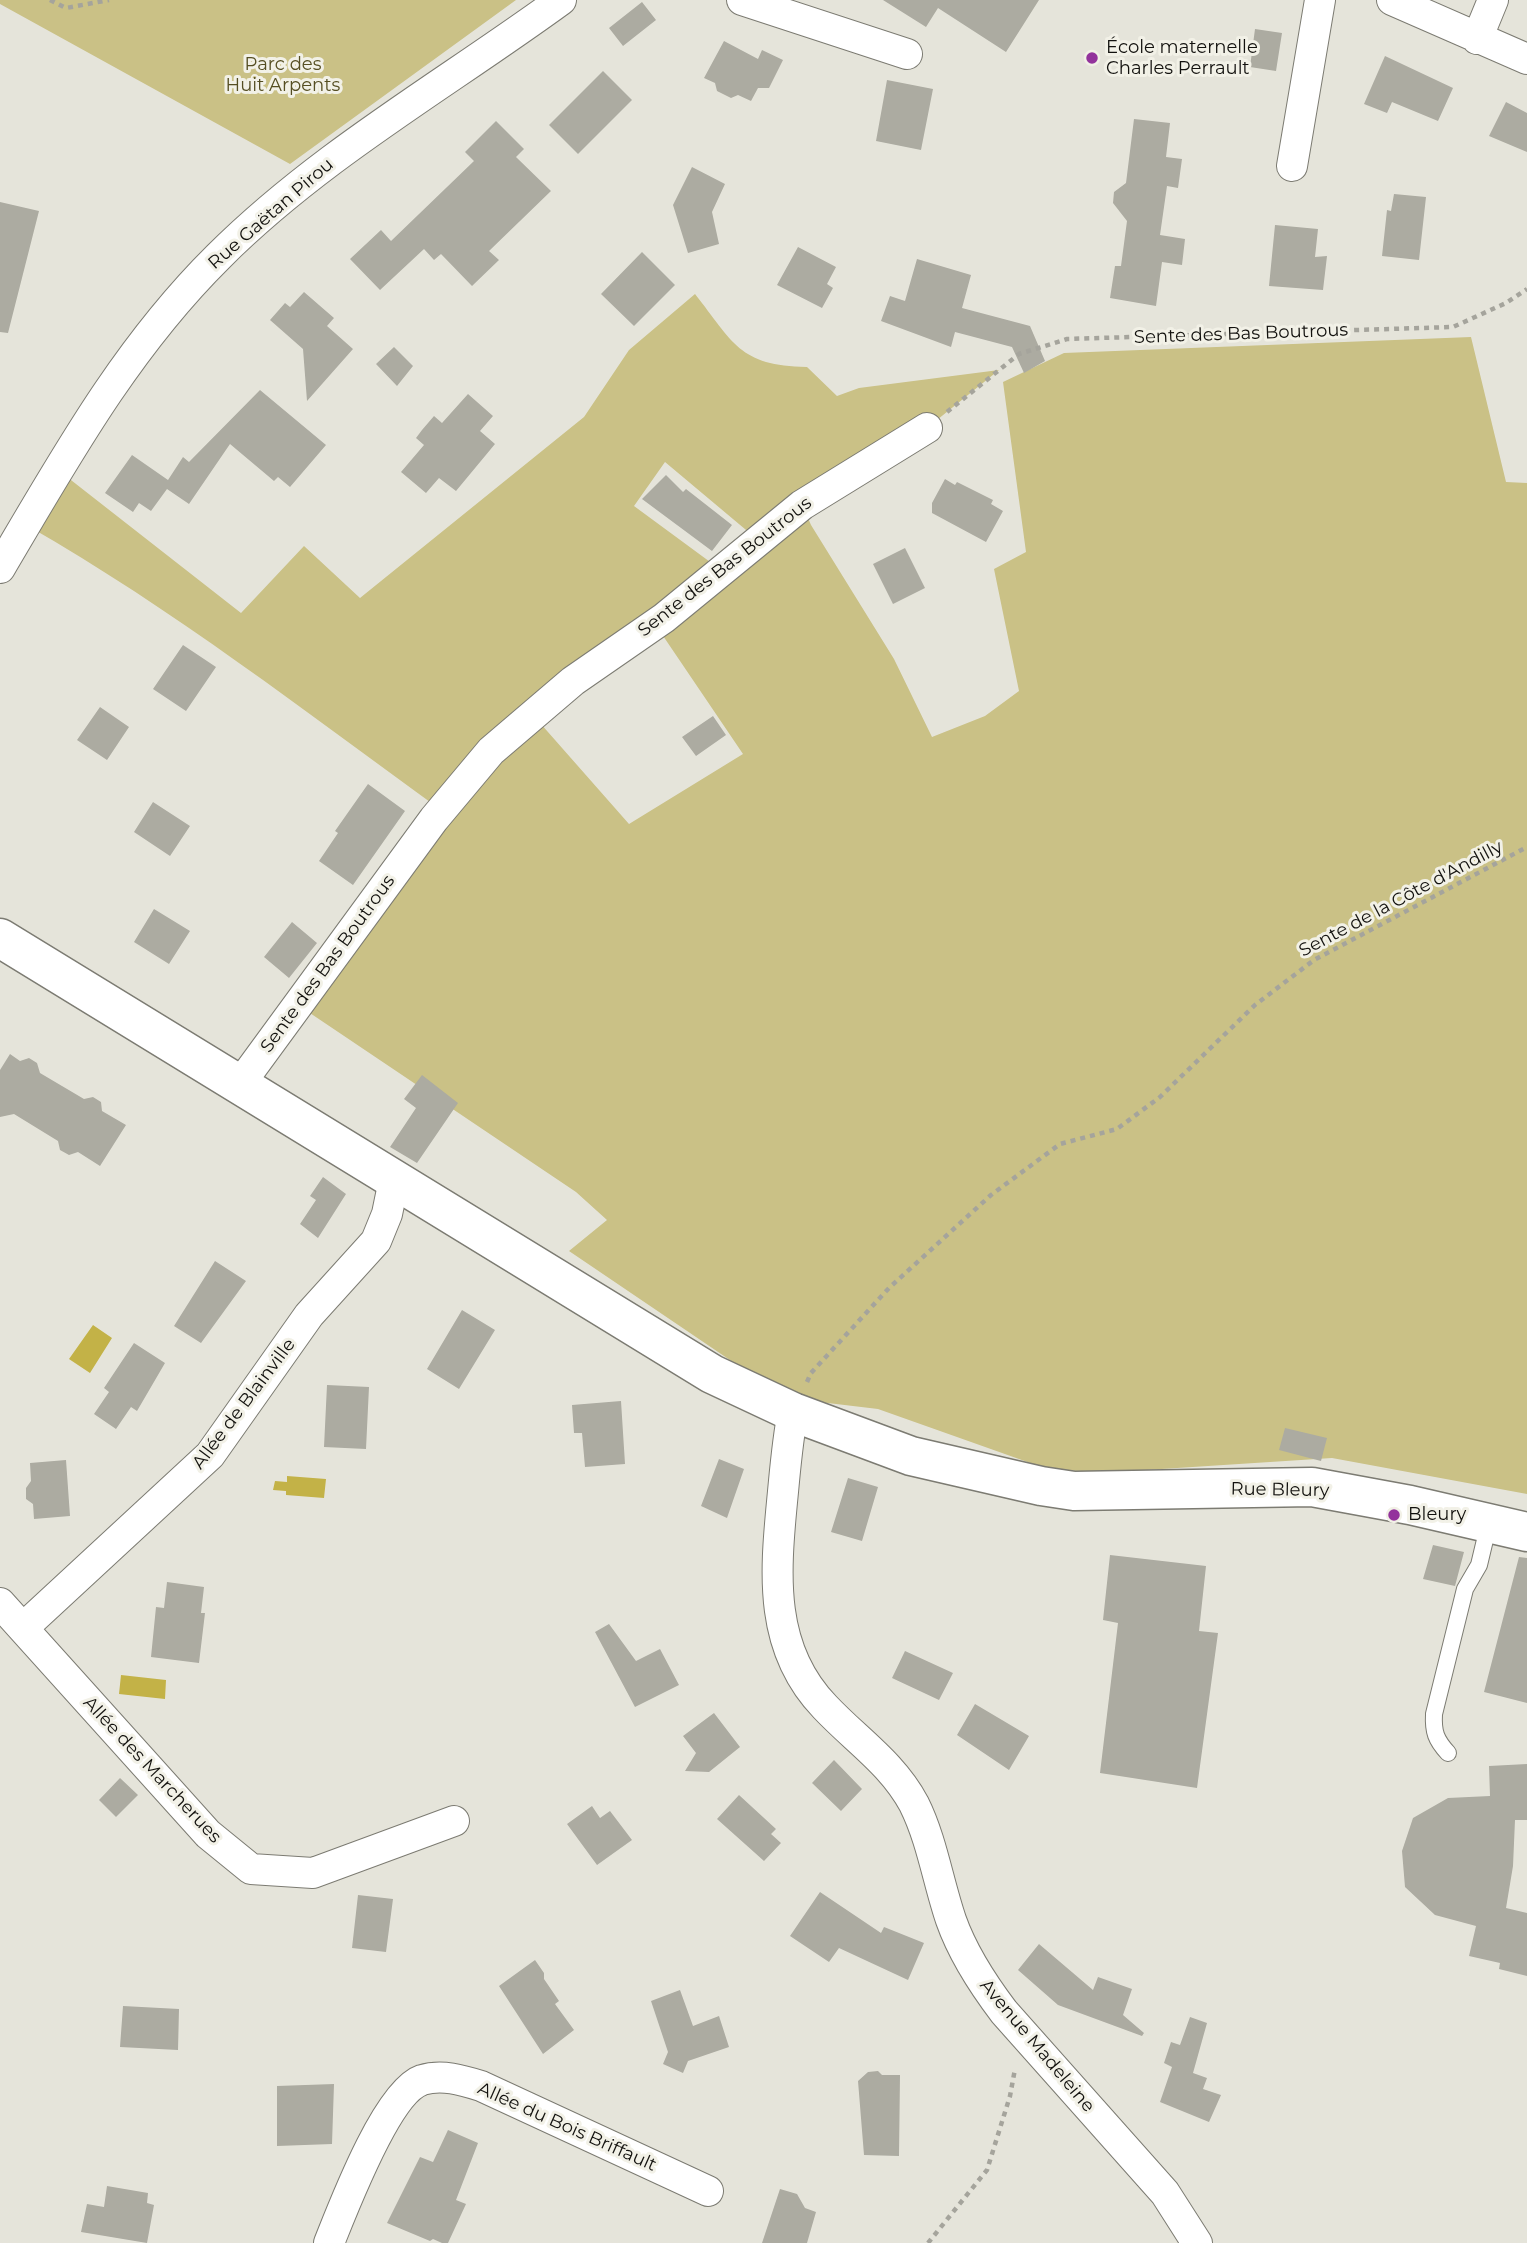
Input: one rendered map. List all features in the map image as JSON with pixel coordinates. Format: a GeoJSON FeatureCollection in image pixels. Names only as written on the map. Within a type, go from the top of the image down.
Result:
{"type":"FeatureCollection","features":[{"type":"Feature","properties":{"kind":"street","name":"Rue Gaëtan Pirou"},"geometry":{"type":"LineString","coordinates":[[0,568],[88,419],[138,346],[218,256],[328,162],[561,0]]}},
{"type":"Feature","properties":{"kind":"street"},"geometry":{"type":"LineString","coordinates":[[742,0],[907,54]]}},
{"type":"Feature","properties":{"kind":"street"},"geometry":{"type":"LineString","coordinates":[[1292,166],[1320,0]]}},
{"type":"Feature","properties":{"kind":"street"},"geometry":{"type":"LineString","coordinates":[[1392,0],[1527,59]]}},
{"type":"Feature","properties":{"kind":"street"},"geometry":{"type":"LineString","coordinates":[[1477,39],[1493,0]]}},
{"type":"Feature","properties":{"kind":"street","name":"Sente des Bas Boutrous"},"geometry":{"type":"LineString","coordinates":[[240,1084],[434,819],[491,751],[573,681],[664,618],[802,505],[927,428]]}},
{"type":"Feature","properties":{"kind":"street","name":"Rue Gaëtan Pirou"},"geometry":{"type":"LineString","coordinates":[[0,591],[45,492]]}},
{"type":"Feature","properties":{"kind":"street","name":"Rue Bleury"},"geometry":{"type":"LineString","coordinates":[[0,938],[712,1374],[793,1412],[831,1424],[942,1450],[1025,1482],[1060,1489],[1112,1491],[1311,1487],[1489,1518],[1527,1532]]}},
{"type":"Feature","properties":{"kind":"street","name":"Allée de Blainville"},"geometry":{"type":"LineString","coordinates":[[23,1628],[210,1455],[309,1315],[376,1241],[387,1214],[394,1180]]}},
{"type":"Feature","properties":{"kind":"street","name":"Avenue Madeleine"},"geometry":{"type":"LineString","coordinates":[[793,1412],[776,1566],[777,1607],[798,1667],[824,1707],[885,1762],[902,1785],[926,1836],[952,1922],[980,1981],[1012,2022],[1165,2193],[1197,2243]]}},
{"type":"Feature","properties":{"kind":"street"},"geometry":{"type":"LineString","coordinates":[[1489,1518],[1527,1521]]}},
{"type":"Feature","properties":{"kind":"street","name":"Allée des Marcherues"},"geometry":{"type":"LineString","coordinates":[[0,1602],[208,1834],[251,1869],[313,1873],[454,1821]]}},
{"type":"Feature","properties":{"kind":"street","name":"Allée du Bois Briffault"},"geometry":{"type":"LineString","coordinates":[[329,2243],[352,2185],[386,2122],[403,2094],[422,2080],[453,2077],[481,2086],[708,2191]]}},
{"type":"Feature","properties":{"kind":"lane"},"geometry":{"type":"LineString","coordinates":[[1448,1753],[1437,1741],[1433,1730],[1434,1714],[1465,1589],[1479,1565],[1489,1518]]}},
{"type":"Feature","properties":{"kind":"path"},"geometry":{"type":"LineString","coordinates":[[50,0],[66,8],[109,0]]}},
{"type":"Feature","properties":{"kind":"path","name":"Sente des Bas Boutrous"},"geometry":{"type":"LineString","coordinates":[[927,428],[1019,354],[1067,339],[1453,327],[1506,303],[1527,289]]}},
{"type":"Feature","properties":{"kind":"path","name":"Sente de la Côte d'Andilly"},"geometry":{"type":"LineString","coordinates":[[793,1412],[811,1373],[819,1364],[889,1288],[991,1195],[1060,1144],[1117,1129],[1160,1097],[1262,998],[1314,960],[1527,847]]}},
{"type":"Feature","properties":{"kind":"path"},"geometry":{"type":"LineString","coordinates":[[928,2243],[987,2170],[1010,2096]]}},
{"type":"Feature","properties":{"kind":"green space","name":"Parc des Huit Arpents"},"geometry":{"type":"Polygon","coordinates":[[[0,0],[516,0],[290,164],[0,4],[0,0]]]}},
{"type":"Feature","properties":{"kind":"green space"},"geometry":{"type":"Polygon","coordinates":[[[695,294],[740,348],[766,362],[807,367],[837,396],[859,388],[999,370],[927,428],[804,509],[811,525],[894,659],[932,737],[985,716],[1019,691],[994,569],[1026,552],[1003,382],[1064,353],[1471,337],[1506,482],[1527,483],[1527,1494],[1332,1458],[1115,1472],[1050,1470],[878,1409],[786,1398],[569,1251],[607,1220],[576,1192],[298,1005],[441,810],[187,626],[28,526],[53,466],[241,613],[304,546],[360,598],[584,417],[629,350],[695,294]],[[665,462],[634,506],[721,570],[758,540],[665,462]],[[655,624],[533,715],[629,824],[743,754],[655,624]]]}},
{"type":"Feature","properties":{"kind":"shaded area"},"geometry":{"type":"Polygon","coordinates":[[[93,1325],[112,1338],[90,1373],[69,1359],[93,1325]]]}},
{"type":"Feature","properties":{"kind":"shaded area"},"geometry":{"type":"Polygon","coordinates":[[[287,1476],[326,1479],[324,1498],[286,1495],[286,1491],[273,1490],[275,1481],[287,1482],[287,1476]]]}},
{"type":"Feature","properties":{"kind":"shaded area"},"geometry":{"type":"Polygon","coordinates":[[[121,1675],[166,1680],[165,1699],[119,1694],[121,1675]]]}},
{"type":"Feature","properties":{"kind":"building"},"geometry":{"type":"Polygon","coordinates":[[[883,0],[1039,0],[1006,52],[938,8],[926,27],[883,0]]]}},
{"type":"Feature","properties":{"kind":"building"},"geometry":{"type":"Polygon","coordinates":[[[642,2],[656,20],[623,46],[609,28],[642,2]]]}},
{"type":"Feature","properties":{"kind":"building"},"geometry":{"type":"Polygon","coordinates":[[[1255,29],[1282,33],[1276,71],[1250,67],[1255,29]]]}},
{"type":"Feature","properties":{"kind":"building"},"geometry":{"type":"Polygon","coordinates":[[[724,41],[758,59],[762,50],[783,60],[769,88],[758,88],[751,101],[738,95],[731,98],[717,91],[715,83],[704,78],[724,41]]]}},
{"type":"Feature","properties":{"kind":"building"},"geometry":{"type":"Polygon","coordinates":[[[1385,56],[1453,88],[1438,121],[1392,102],[1387,113],[1364,104],[1385,56]]]}},
{"type":"Feature","properties":{"kind":"building"},"geometry":{"type":"Polygon","coordinates":[[[603,71],[632,100],[578,154],[549,125],[603,71]]]}},
{"type":"Feature","properties":{"kind":"building"},"geometry":{"type":"Polygon","coordinates":[[[887,80],[933,89],[921,150],[876,141],[887,80]]]}},
{"type":"Feature","properties":{"kind":"building"},"geometry":{"type":"Polygon","coordinates":[[[1506,102],[1527,113],[1527,152],[1489,136],[1506,102]]]}},
{"type":"Feature","properties":{"kind":"building"},"geometry":{"type":"Polygon","coordinates":[[[1134,119],[1170,123],[1166,157],[1182,159],[1178,188],[1167,186],[1160,235],[1185,239],[1182,265],[1162,262],[1156,306],[1110,298],[1115,266],[1121,266],[1127,221],[1113,203],[1114,192],[1126,183],[1134,119]]]}},
{"type":"Feature","properties":{"kind":"building"},"geometry":{"type":"Polygon","coordinates":[[[496,121],[524,149],[516,157],[551,191],[489,251],[499,260],[472,286],[441,254],[434,260],[424,249],[380,290],[350,259],[381,230],[391,241],[474,161],[465,152],[496,121]]]}},
{"type":"Feature","properties":{"kind":"building"},"geometry":{"type":"Polygon","coordinates":[[[692,167],[725,184],[712,212],[719,244],[688,253],[673,205],[692,167]]]}},
{"type":"Feature","properties":{"kind":"building"},"geometry":{"type":"Polygon","coordinates":[[[1394,194],[1426,197],[1419,260],[1382,256],[1387,210],[1391,211],[1394,194]]]}},
{"type":"Feature","properties":{"kind":"building"},"geometry":{"type":"Polygon","coordinates":[[[0,202],[39,211],[8,333],[0,332],[0,202]]]}},
{"type":"Feature","properties":{"kind":"building"},"geometry":{"type":"Polygon","coordinates":[[[1275,225],[1318,229],[1315,257],[1327,256],[1323,290],[1269,286],[1275,225]]]}},
{"type":"Feature","properties":{"kind":"building"},"geometry":{"type":"Polygon","coordinates":[[[798,247],[836,267],[827,284],[833,288],[822,308],[777,285],[798,247]]]}},
{"type":"Feature","properties":{"kind":"building"},"geometry":{"type":"Polygon","coordinates":[[[642,252],[675,285],[634,326],[601,294],[642,252]]]}},
{"type":"Feature","properties":{"kind":"building"},"geometry":{"type":"Polygon","coordinates":[[[917,259],[971,275],[962,308],[1030,326],[1045,361],[1024,373],[1012,347],[955,332],[951,347],[881,321],[890,296],[905,301],[917,259]]]}},
{"type":"Feature","properties":{"kind":"building"},"geometry":{"type":"Polygon","coordinates":[[[304,292],[334,318],[327,326],[353,349],[307,401],[303,349],[270,320],[285,303],[290,307],[304,292]]]}},
{"type":"Feature","properties":{"kind":"building"},"geometry":{"type":"Polygon","coordinates":[[[394,347],[413,366],[397,386],[376,364],[394,347]]]}},
{"type":"Feature","properties":{"kind":"building"},"geometry":{"type":"Polygon","coordinates":[[[260,390],[326,445],[290,487],[278,477],[274,481],[230,444],[189,504],[167,489],[151,511],[139,503],[133,512],[105,493],[132,455],[168,480],[183,457],[189,462],[260,390]]]}},
{"type":"Feature","properties":{"kind":"building"},"geometry":{"type":"Polygon","coordinates":[[[468,394],[493,416],[480,431],[495,444],[456,491],[439,478],[426,493],[401,472],[424,445],[416,438],[434,416],[442,423],[468,394]]]}},
{"type":"Feature","properties":{"kind":"building"},"geometry":{"type":"Polygon","coordinates":[[[666,475],[683,492],[686,489],[732,525],[712,551],[642,499],[666,475]]]}},
{"type":"Feature","properties":{"kind":"building"},"geometry":{"type":"Polygon","coordinates":[[[945,479],[993,500],[991,504],[1003,511],[986,542],[932,513],[932,503],[945,479]]]}},
{"type":"Feature","properties":{"kind":"building"},"geometry":{"type":"Polygon","coordinates":[[[905,548],[925,588],[893,604],[873,564],[905,548]]]}},
{"type":"Feature","properties":{"kind":"building"},"geometry":{"type":"Polygon","coordinates":[[[183,645],[216,667],[186,711],[153,689],[183,645]]]}},
{"type":"Feature","properties":{"kind":"building"},"geometry":{"type":"Polygon","coordinates":[[[100,707],[129,727],[107,760],[77,740],[100,707]]]}},
{"type":"Feature","properties":{"kind":"building"},"geometry":{"type":"Polygon","coordinates":[[[713,716],[726,735],[696,756],[682,737],[713,716]]]}},
{"type":"Feature","properties":{"kind":"building"},"geometry":{"type":"Polygon","coordinates":[[[368,784],[405,811],[353,885],[319,861],[338,833],[335,831],[368,784]]]}},
{"type":"Feature","properties":{"kind":"building"},"geometry":{"type":"Polygon","coordinates":[[[153,802],[190,826],[170,856],[134,832],[153,802]]]}},
{"type":"Feature","properties":{"kind":"building"},"geometry":{"type":"Polygon","coordinates":[[[154,909],[190,931],[169,964],[134,942],[154,909]]]}},
{"type":"Feature","properties":{"kind":"building"},"geometry":{"type":"Polygon","coordinates":[[[292,922],[317,943],[289,978],[264,957],[292,922]]]}},
{"type":"Feature","properties":{"kind":"building"},"geometry":{"type":"Polygon","coordinates":[[[10,1054],[20,1061],[29,1058],[37,1063],[40,1073],[84,1099],[93,1097],[101,1102],[102,1111],[126,1125],[100,1166],[78,1152],[69,1155],[60,1150],[58,1141],[14,1114],[0,1117],[0,1070],[10,1054]]]}},
{"type":"Feature","properties":{"kind":"building"},"geometry":{"type":"Polygon","coordinates":[[[422,1075],[458,1103],[417,1163],[390,1147],[416,1108],[404,1099],[422,1075]]]}},
{"type":"Feature","properties":{"kind":"building"},"geometry":{"type":"Polygon","coordinates":[[[323,1177],[346,1194],[318,1238],[300,1224],[316,1200],[310,1196],[323,1177]]]}},
{"type":"Feature","properties":{"kind":"building"},"geometry":{"type":"Polygon","coordinates":[[[215,1261],[246,1281],[201,1343],[174,1326],[215,1261]]]}},
{"type":"Feature","properties":{"kind":"building"},"geometry":{"type":"Polygon","coordinates":[[[462,1310],[495,1330],[459,1389],[427,1369],[462,1310]]]}},
{"type":"Feature","properties":{"kind":"building"},"geometry":{"type":"Polygon","coordinates":[[[134,1343],[165,1363],[137,1411],[131,1407],[116,1429],[94,1414],[109,1392],[104,1388],[134,1343]]]}},
{"type":"Feature","properties":{"kind":"building"},"geometry":{"type":"Polygon","coordinates":[[[327,1385],[369,1387],[366,1449],[324,1447],[327,1385]]]}},
{"type":"Feature","properties":{"kind":"building"},"geometry":{"type":"Polygon","coordinates":[[[621,1401],[625,1464],[585,1467],[582,1433],[574,1433],[572,1405],[621,1401]]]}},
{"type":"Feature","properties":{"kind":"building"},"geometry":{"type":"Polygon","coordinates":[[[1285,1428],[1327,1438],[1321,1461],[1279,1450],[1285,1428]]]}},
{"type":"Feature","properties":{"kind":"building"},"geometry":{"type":"Polygon","coordinates":[[[719,1459],[744,1469],[727,1518],[701,1506],[719,1459]]]}},
{"type":"Feature","properties":{"kind":"building"},"geometry":{"type":"Polygon","coordinates":[[[66,1460],[70,1516],[34,1519],[33,1504],[26,1499],[26,1488],[31,1481],[30,1463],[66,1460]]]}},
{"type":"Feature","properties":{"kind":"building"},"geometry":{"type":"Polygon","coordinates":[[[848,1478],[878,1487],[862,1541],[831,1532],[848,1478]]]}},
{"type":"Feature","properties":{"kind":"building"},"geometry":{"type":"Polygon","coordinates":[[[1433,1545],[1464,1552],[1455,1586],[1423,1579],[1433,1545]]]}},
{"type":"Feature","properties":{"kind":"building"},"geometry":{"type":"Polygon","coordinates":[[[1110,1555],[1206,1566],[1199,1631],[1218,1633],[1197,1788],[1100,1773],[1118,1623],[1103,1620],[1110,1555]]]}},
{"type":"Feature","properties":{"kind":"building"},"geometry":{"type":"Polygon","coordinates":[[[1519,1557],[1527,1558],[1527,1703],[1484,1692],[1519,1557]]]}},
{"type":"Feature","properties":{"kind":"building"},"geometry":{"type":"Polygon","coordinates":[[[167,1582],[204,1587],[201,1613],[205,1613],[199,1663],[151,1657],[156,1607],[164,1608],[167,1582]]]}},
{"type":"Feature","properties":{"kind":"building"},"geometry":{"type":"Polygon","coordinates":[[[609,1624],[636,1661],[660,1649],[679,1685],[635,1707],[595,1632],[609,1624]]]}},
{"type":"Feature","properties":{"kind":"building"},"geometry":{"type":"Polygon","coordinates":[[[905,1651],[953,1673],[939,1700],[892,1678],[905,1651]]]}},
{"type":"Feature","properties":{"kind":"building"},"geometry":{"type":"Polygon","coordinates":[[[975,1704],[1029,1736],[1009,1770],[957,1735],[975,1704]]]}},
{"type":"Feature","properties":{"kind":"building"},"geometry":{"type":"Polygon","coordinates":[[[714,1713],[740,1747],[709,1772],[685,1771],[696,1753],[683,1736],[714,1713]]]}},
{"type":"Feature","properties":{"kind":"building"},"geometry":{"type":"Polygon","coordinates":[[[834,1760],[862,1789],[841,1811],[812,1783],[834,1760]]]}},
{"type":"Feature","properties":{"kind":"building"},"geometry":{"type":"Polygon","coordinates":[[[1527,1764],[1527,1820],[1515,1820],[1513,1866],[1506,1908],[1527,1913],[1527,1976],[1499,1969],[1500,1963],[1469,1956],[1476,1926],[1435,1915],[1405,1887],[1402,1851],[1413,1818],[1448,1798],[1490,1796],[1489,1766],[1527,1764]]]}},
{"type":"Feature","properties":{"kind":"building"},"geometry":{"type":"Polygon","coordinates":[[[120,1778],[138,1795],[116,1817],[99,1800],[120,1778]]]}},
{"type":"Feature","properties":{"kind":"building"},"geometry":{"type":"Polygon","coordinates":[[[739,1795],[776,1829],[771,1834],[781,1843],[764,1861],[717,1819],[739,1795]]]}},
{"type":"Feature","properties":{"kind":"building"},"geometry":{"type":"Polygon","coordinates":[[[592,1806],[600,1818],[610,1811],[632,1840],[597,1865],[567,1824],[592,1806]]]}},
{"type":"Feature","properties":{"kind":"building"},"geometry":{"type":"Polygon","coordinates":[[[820,1892],[881,1933],[884,1927],[924,1943],[908,1980],[839,1948],[829,1962],[790,1936],[820,1892]]]}},
{"type":"Feature","properties":{"kind":"building"},"geometry":{"type":"Polygon","coordinates":[[[358,1895],[393,1899],[386,1952],[352,1948],[358,1895]]]}},
{"type":"Feature","properties":{"kind":"building"},"geometry":{"type":"Polygon","coordinates":[[[1039,1944],[1093,1990],[1098,1977],[1132,1989],[1123,2015],[1144,2033],[1142,2036],[1058,2005],[1018,1970],[1039,1944]]]}},
{"type":"Feature","properties":{"kind":"building"},"geometry":{"type":"Polygon","coordinates":[[[535,1960],[559,2001],[555,2004],[574,2030],[543,2054],[499,1986],[535,1960]]]}},
{"type":"Feature","properties":{"kind":"building"},"geometry":{"type":"Polygon","coordinates":[[[680,1990],[693,2026],[719,2016],[729,2047],[688,2061],[683,2073],[663,2064],[668,2052],[651,2001],[680,1990]]]}},
{"type":"Feature","properties":{"kind":"building"},"geometry":{"type":"Polygon","coordinates":[[[123,2006],[179,2009],[178,2050],[120,2047],[123,2006]]]}},
{"type":"Feature","properties":{"kind":"building"},"geometry":{"type":"Polygon","coordinates":[[[1190,2017],[1207,2023],[1193,2073],[1207,2078],[1203,2089],[1221,2095],[1209,2122],[1160,2102],[1172,2067],[1164,2063],[1171,2042],[1180,2045],[1190,2017]]]}},
{"type":"Feature","properties":{"kind":"building"},"geometry":{"type":"Polygon","coordinates":[[[878,2071],[882,2075],[900,2075],[899,2156],[864,2155],[858,2081],[868,2072],[878,2071]]]}},
{"type":"Feature","properties":{"kind":"building"},"geometry":{"type":"Polygon","coordinates":[[[334,2084],[332,2144],[277,2146],[277,2086],[334,2084]]]}},
{"type":"Feature","properties":{"kind":"building"},"geometry":{"type":"Polygon","coordinates":[[[448,2130],[478,2143],[456,2200],[466,2204],[448,2243],[442,2243],[433,2239],[430,2241],[387,2223],[420,2157],[433,2162],[448,2130]]]}},
{"type":"Feature","properties":{"kind":"building"},"geometry":{"type":"Polygon","coordinates":[[[107,2186],[148,2193],[147,2203],[154,2205],[147,2243],[81,2232],[87,2204],[104,2207],[107,2186]]]}},
{"type":"Feature","properties":{"kind":"building"},"geometry":{"type":"Polygon","coordinates":[[[780,2189],[797,2194],[805,2208],[816,2212],[807,2243],[762,2243],[780,2189]]]}},
{"type":"Feature","properties":{"kind":"place","name":"École maternelle Charles Perrault"},"geometry":{"type":"Point","coordinates":[1092,58]}},
{"type":"Feature","properties":{"kind":"place","name":"Bleury"},"geometry":{"type":"Point","coordinates":[1394,1515]}}]}
